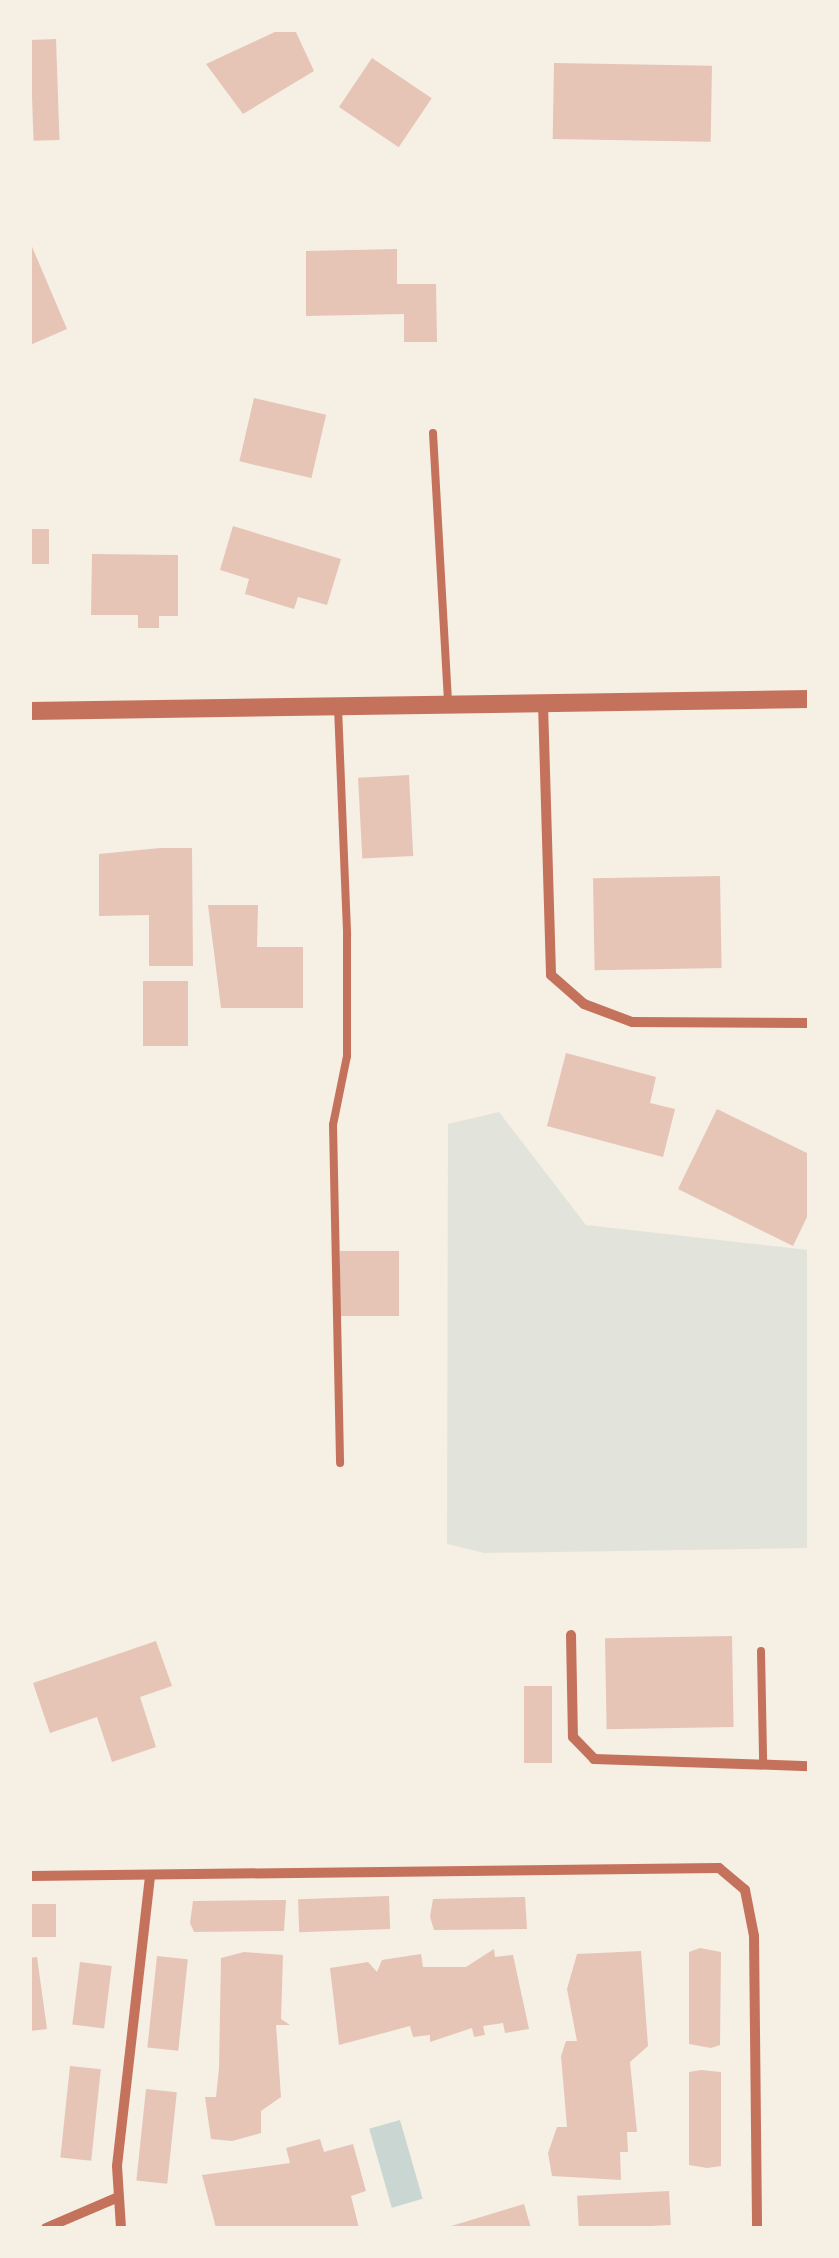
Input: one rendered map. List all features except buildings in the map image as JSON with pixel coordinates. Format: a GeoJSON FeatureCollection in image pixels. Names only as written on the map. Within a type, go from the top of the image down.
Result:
{"type":"FeatureCollection","features":[{"type":"Feature","properties":{"kind":"street"},"geometry":{"type":"LineString","coordinates":[[30,711],[809,699]]}},
{"type":"Feature","properties":{"kind":"street"},"geometry":{"type":"LineString","coordinates":[[543,704],[546,965],[584,1004],[632,1022],[809,1023]]}},
{"type":"Feature","properties":{"kind":"street"},"geometry":{"type":"LineString","coordinates":[[571,1635],[569,1716],[580,1750],[613,1760],[763,1760],[809,1766]]}},
{"type":"Feature","properties":{"kind":"street"},"geometry":{"type":"LineString","coordinates":[[30,1876],[674,1863],[728,1873],[744,1890],[754,1936],[757,2228]]}},
{"type":"Feature","properties":{"kind":"street"},"geometry":{"type":"LineString","coordinates":[[122,2228],[116,2198],[150,1875]]}},
{"type":"Feature","properties":{"kind":"street"},"geometry":{"type":"LineString","coordinates":[[46,2228],[116,2198]]}},
{"type":"Feature","properties":{"kind":"lane"},"geometry":{"type":"LineString","coordinates":[[433,433],[448,705]]}},
{"type":"Feature","properties":{"kind":"lane"},"geometry":{"type":"LineString","coordinates":[[338,707],[348,935],[347,1056],[333,1125],[340,1463]]}},
{"type":"Feature","properties":{"kind":"lane"},"geometry":{"type":"LineString","coordinates":[[761,1651],[763,1760]]}},
{"type":"Feature","properties":{"kind":"shaded area"},"geometry":{"type":"Polygon","coordinates":[[[499,1112],[586,1225],[809,1250],[809,1548],[484,1553],[447,1544],[448,1124],[499,1112]]]}},
{"type":"Feature","properties":{"kind":"shaded area"},"geometry":{"type":"Polygon","coordinates":[[[400,2120],[423,2199],[392,2208],[369,2129],[400,2120]]]}}]}
